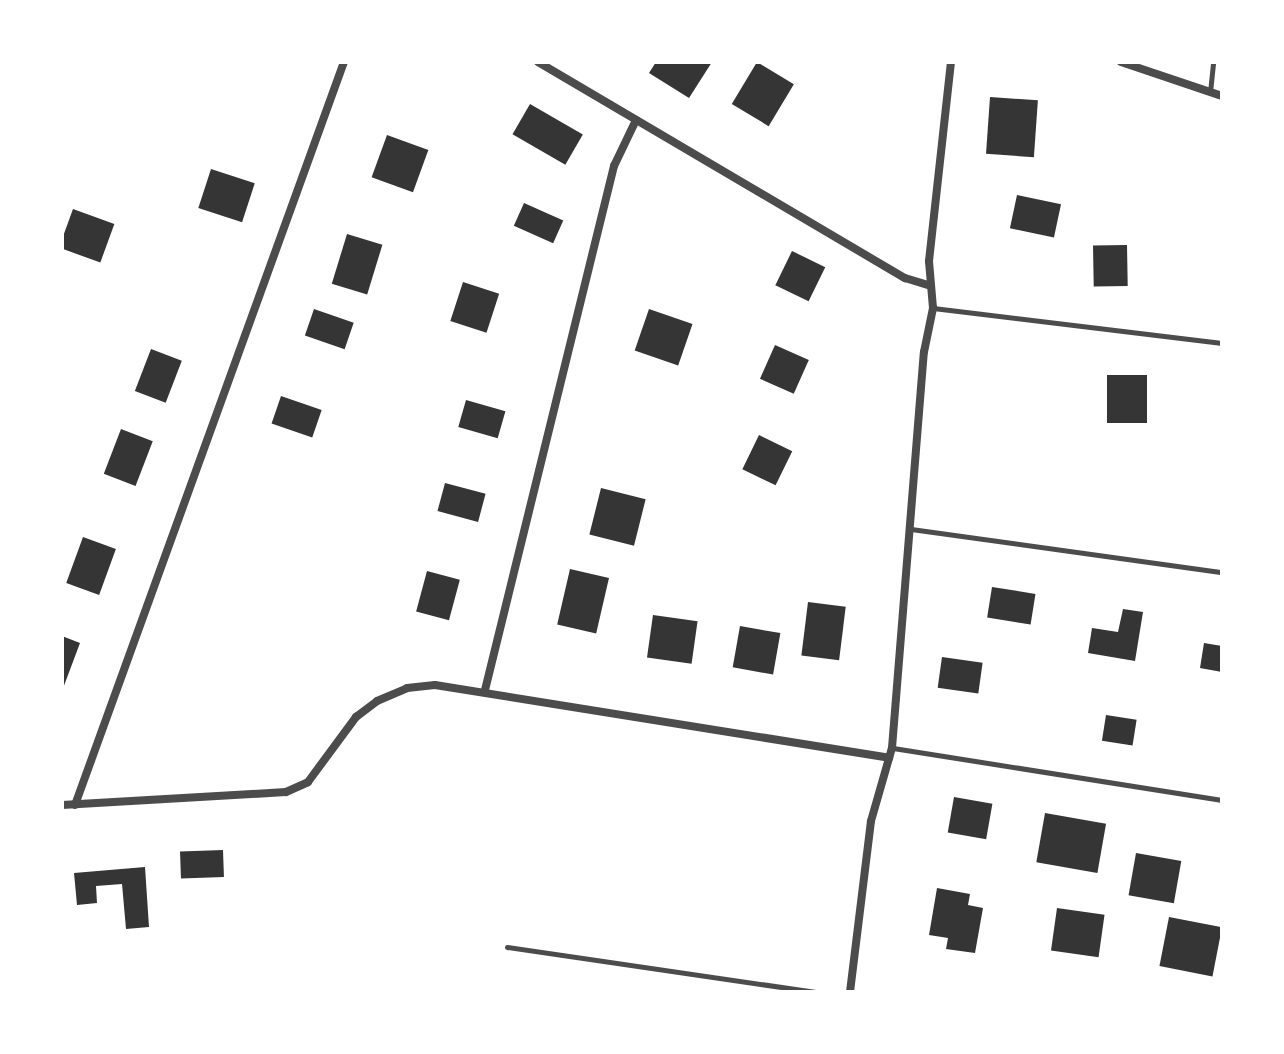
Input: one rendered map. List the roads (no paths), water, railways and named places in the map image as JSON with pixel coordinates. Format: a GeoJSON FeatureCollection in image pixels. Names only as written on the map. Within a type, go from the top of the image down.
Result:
{"type":"FeatureCollection","features":[{"type":"Feature","properties":{"kind":"street"},"geometry":{"type":"LineString","coordinates":[[75,805],[344,62]]}},
{"type":"Feature","properties":{"kind":"street"},"geometry":{"type":"LineString","coordinates":[[538,62],[905,278],[931,286]]}},
{"type":"Feature","properties":{"kind":"street"},"geometry":{"type":"LineString","coordinates":[[850,992],[871,821],[892,748],[924,352],[933,308],[929,261],[951,62]]}},
{"type":"Feature","properties":{"kind":"street"},"geometry":{"type":"LineString","coordinates":[[1121,62],[1222,96]]}},
{"type":"Feature","properties":{"kind":"street"},"geometry":{"type":"LineString","coordinates":[[485,690],[614,166],[636,120]]}},
{"type":"Feature","properties":{"kind":"street"},"geometry":{"type":"LineString","coordinates":[[62,805],[286,792],[308,782],[356,717],[377,701],[407,688],[485,690],[889,758]]}},
{"type":"Feature","properties":{"kind":"lane"},"geometry":{"type":"LineString","coordinates":[[1210,92],[1213,62]]}},
{"type":"Feature","properties":{"kind":"lane"},"geometry":{"type":"LineString","coordinates":[[933,308],[1222,343]]}},
{"type":"Feature","properties":{"kind":"lane"},"geometry":{"type":"LineString","coordinates":[[910,529],[1222,572]]}},
{"type":"Feature","properties":{"kind":"lane"},"geometry":{"type":"LineString","coordinates":[[892,748],[1222,800]]}},
{"type":"Feature","properties":{"kind":"lane"},"geometry":{"type":"LineString","coordinates":[[507,947],[816,992]]}}]}
